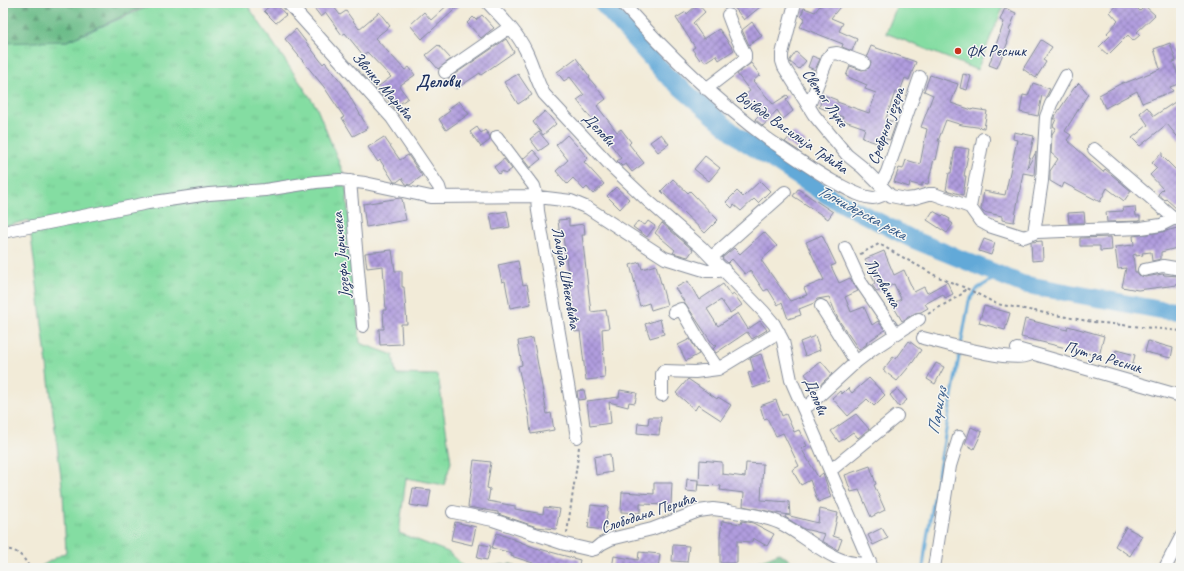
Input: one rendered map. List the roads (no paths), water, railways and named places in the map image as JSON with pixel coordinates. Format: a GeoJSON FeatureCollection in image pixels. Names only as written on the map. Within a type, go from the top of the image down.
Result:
{"type":"FeatureCollection","features":[{"type":"Feature","properties":{"kind":"street","name":"Звонка Марића"},"geometry":{"type":"LineString","coordinates":[[288,3],[392,118],[439,187],[442,197]]}},
{"type":"Feature","properties":{"kind":"street","name":"Делови"},"geometry":{"type":"LineString","coordinates":[[488,3],[516,34],[526,52],[544,94],[612,167],[647,200],[686,232],[724,269],[763,311],[779,332],[783,341],[791,380],[871,565]]}},
{"type":"Feature","properties":{"kind":"street","name":"Светог Луке"},"geometry":{"type":"LineString","coordinates":[[795,3],[782,54],[784,67],[814,115],[847,155],[879,183],[887,193]]}},
{"type":"Feature","properties":{"kind":"street","name":"Војводе Василија Трбића"},"geometry":{"type":"LineString","coordinates":[[628,5],[652,37],[706,89],[749,124],[787,152],[827,178],[856,194],[876,198],[887,193]]}},
{"type":"Feature","properties":{"kind":"street"},"geometry":{"type":"LineString","coordinates":[[706,89],[745,59],[745,54],[728,15]]}},
{"type":"Feature","properties":{"kind":"street"},"geometry":{"type":"LineString","coordinates":[[445,72],[510,27]]}},
{"type":"Feature","properties":{"kind":"street"},"geometry":{"type":"LineString","coordinates":[[808,105],[831,54],[836,53],[864,63]]}},
{"type":"Feature","properties":{"kind":"street"},"geometry":{"type":"LineString","coordinates":[[1034,233],[1042,181],[1046,118],[1050,104],[1066,76]]}},
{"type":"Feature","properties":{"kind":"street","name":"Сребрног језера"},"geometry":{"type":"LineString","coordinates":[[879,183],[888,172],[920,77]]}},
{"type":"Feature","properties":{"kind":"street","name":"Лабуда Шћековића"},"geometry":{"type":"LineString","coordinates":[[497,136],[534,186],[537,197],[538,211],[577,437]]}},
{"type":"Feature","properties":{"kind":"street"},"geometry":{"type":"LineString","coordinates":[[970,207],[983,139]]}},
{"type":"Feature","properties":{"kind":"street"},"geometry":{"type":"LineString","coordinates":[[887,193],[895,198],[906,199],[934,194],[970,207],[980,221],[988,226],[1024,237],[1034,233],[1141,228],[1161,225],[1178,217],[1094,149]]}},
{"type":"Feature","properties":{"kind":"street"},"geometry":{"type":"LineString","coordinates":[[3,232],[148,203],[209,194],[265,190],[336,180],[375,185],[420,196],[537,197],[571,201],[588,208],[665,258],[707,271],[718,271],[724,269]]}},
{"type":"Feature","properties":{"kind":"street","name":"Јозефа Јиричека"},"geometry":{"type":"LineString","coordinates":[[350,181],[363,326]]}},
{"type":"Feature","properties":{"kind":"street"},"geometry":{"type":"LineString","coordinates":[[712,257],[785,192]]}},
{"type":"Feature","properties":{"kind":"street","name":"Луговачка"},"geometry":{"type":"LineString","coordinates":[[847,254],[871,297],[896,334]]}},
{"type":"Feature","properties":{"kind":"street"},"geometry":{"type":"LineString","coordinates":[[1144,270],[1163,266],[1181,270]]}},
{"type":"Feature","properties":{"kind":"street"},"geometry":{"type":"LineString","coordinates":[[821,306],[856,362]]}},
{"type":"Feature","properties":{"kind":"street"},"geometry":{"type":"LineString","coordinates":[[674,312],[681,309],[703,347],[718,369]]}},
{"type":"Feature","properties":{"kind":"street","name":"Луговачка"},"geometry":{"type":"LineString","coordinates":[[803,408],[809,405],[856,362],[919,319]]}},
{"type":"Feature","properties":{"kind":"street"},"geometry":{"type":"LineString","coordinates":[[662,395],[662,374],[664,371],[695,372],[718,369],[779,332]]}},
{"type":"Feature","properties":{"kind":"street"},"geometry":{"type":"LineString","coordinates":[[922,338],[1008,356],[1025,356],[1032,353]]}},
{"type":"Feature","properties":{"kind":"street","name":"Пут за Ресник"},"geometry":{"type":"LineString","coordinates":[[1017,349],[1181,396]]}},
{"type":"Feature","properties":{"kind":"street"},"geometry":{"type":"LineString","coordinates":[[831,470],[897,416]]}},
{"type":"Feature","properties":{"kind":"street"},"geometry":{"type":"LineString","coordinates":[[934,568],[950,466],[959,437]]}},
{"type":"Feature","properties":{"kind":"street","name":"Слободана Перића"},"geometry":{"type":"LineString","coordinates":[[453,512],[493,520],[565,544],[593,550],[600,544],[619,536],[652,529],[699,511],[713,509],[772,520],[783,524],[819,550],[832,557],[854,564],[871,565]]}},
{"type":"Feature","properties":{"kind":"street"},"geometry":{"type":"LineString","coordinates":[[1165,568],[1181,537]]}},
{"type":"Feature","properties":{"kind":"waterway","name":"Топчидерска река"},"geometry":{"type":"LineString","coordinates":[[602,3],[666,75],[742,140],[828,196],[912,239],[1022,284],[1161,310],[1181,311]]}},
{"type":"Feature","properties":{"kind":"waterway","name":"Паригуз"},"geometry":{"type":"LineString","coordinates":[[961,345],[969,301],[978,288],[1001,275]]}},
{"type":"Feature","properties":{"kind":"waterway","name":"Паригуз"},"geometry":{"type":"LineString","coordinates":[[923,568],[926,543],[960,351]]}},
{"type":"Feature","properties":{"kind":"place","name":"ФК Ресник"},"geometry":{"type":"Point","coordinates":[958,51]}},
{"type":"Feature","properties":{"kind":"district","name":"Делови"},"geometry":{"type":"Point","coordinates":[438,81]}}]}
